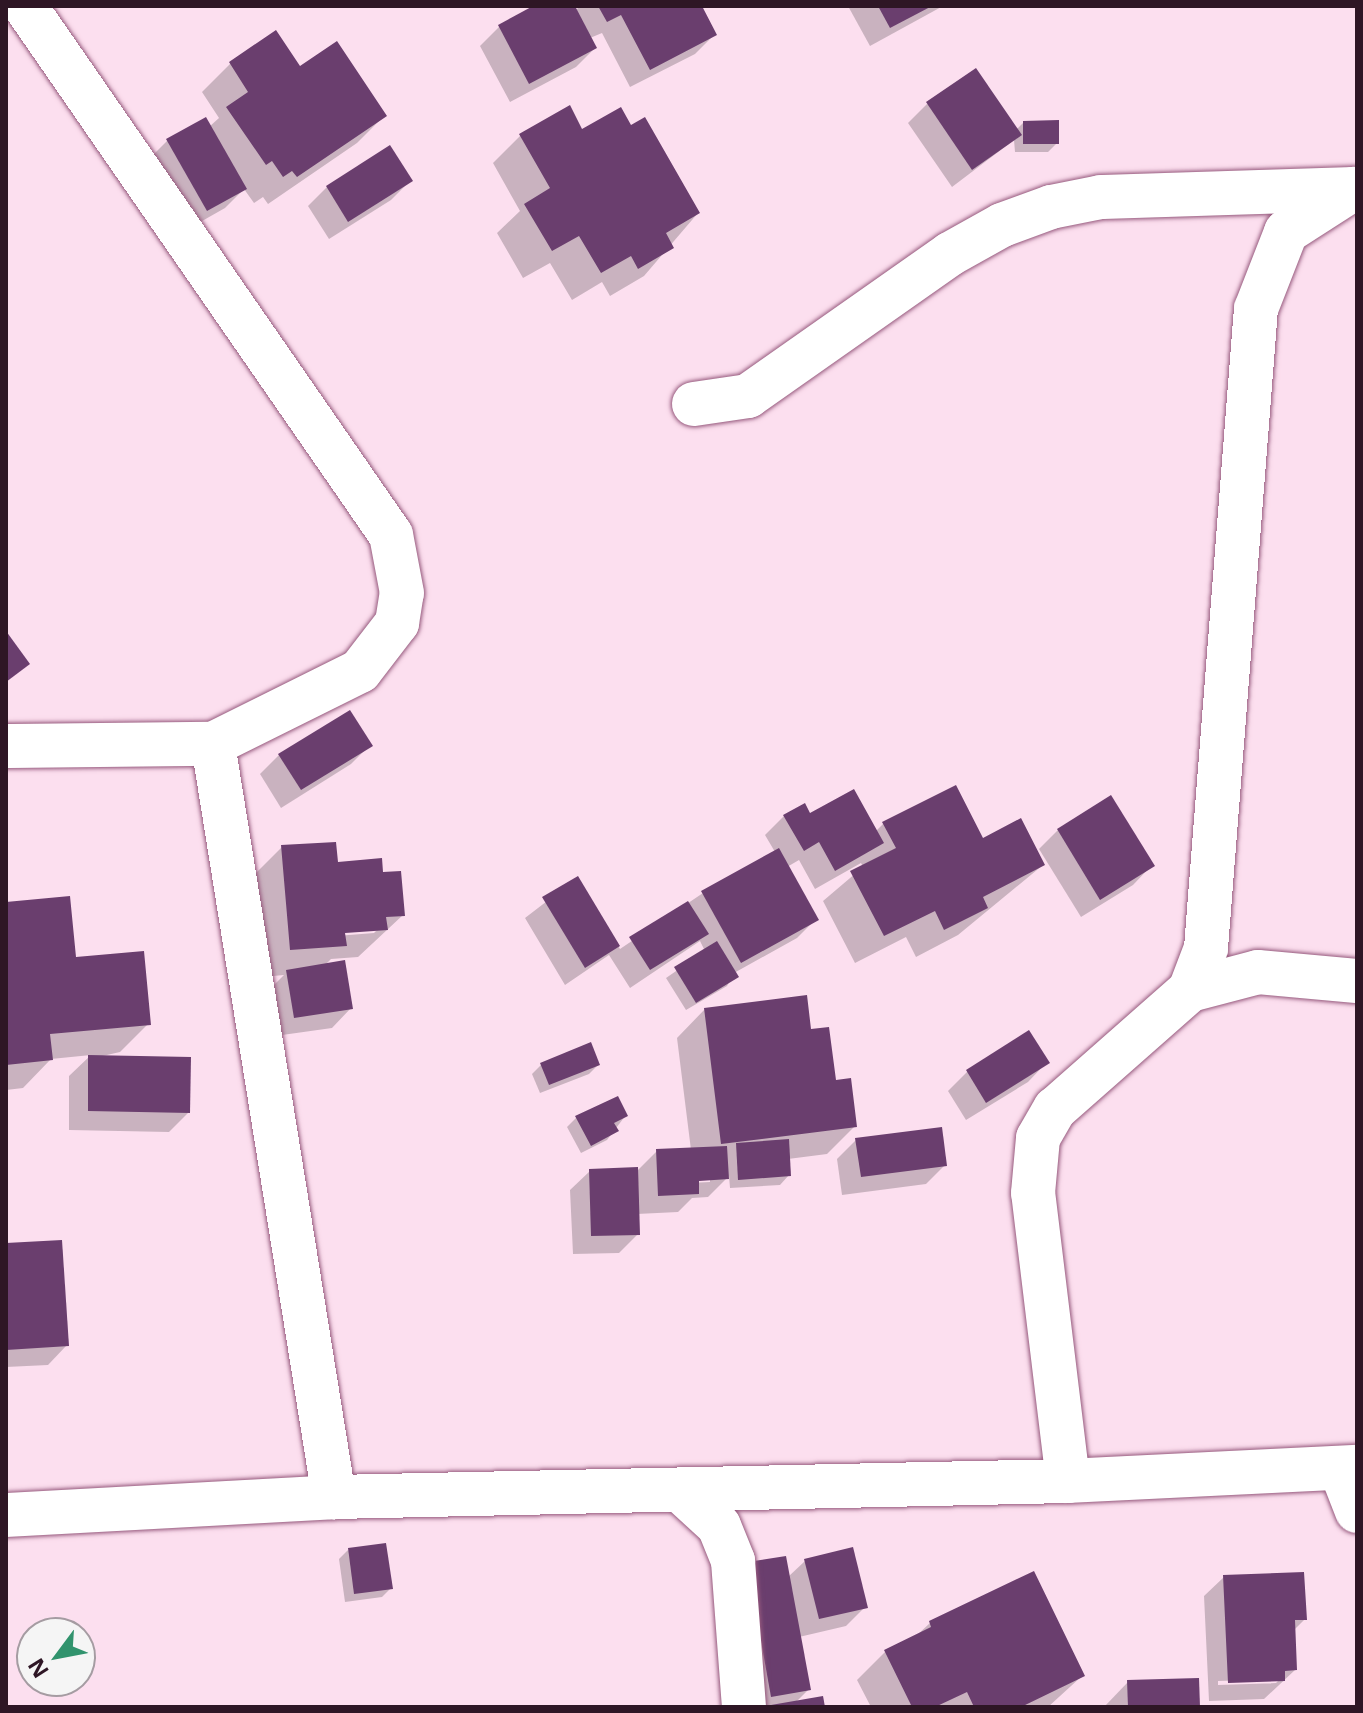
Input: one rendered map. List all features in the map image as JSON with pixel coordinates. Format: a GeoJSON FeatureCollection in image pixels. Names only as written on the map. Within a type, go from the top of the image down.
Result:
{"type":"FeatureCollection","features":[{"type":"Feature","properties":{"kind":"street"},"geometry":{"type":"LineString","coordinates":[[6,746],[213,744],[360,671],[385,644],[397,623],[402,593],[391,535],[25,6]]}},
{"type":"Feature","properties":{"kind":"street"},"geometry":{"type":"LineString","coordinates":[[694,404],[748,396],[950,254],[1002,225],[1051,207],[1101,197],[1355,189]]}},
{"type":"Feature","properties":{"kind":"street"},"geometry":{"type":"LineString","coordinates":[[1190,990],[1206,948],[1256,309],[1286,232],[1355,189]]}},
{"type":"Feature","properties":{"kind":"street"},"geometry":{"type":"LineString","coordinates":[[213,744],[334,1497]]}},
{"type":"Feature","properties":{"kind":"street"},"geometry":{"type":"LineString","coordinates":[[1068,1481],[1033,1193],[1038,1138],[1055,1109],[1190,990],[1258,972],[1357,981]]}},
{"type":"Feature","properties":{"kind":"street"},"geometry":{"type":"LineString","coordinates":[[6,1515],[334,1497],[682,1492],[1068,1481],[1349,1468],[1357,1511]]}},
{"type":"Feature","properties":{"kind":"street"},"geometry":{"type":"LineString","coordinates":[[682,1492],[719,1526],[733,1561],[744,1707]]}},
{"type":"Feature","properties":{"kind":"building"},"geometry":{"type":"Polygon","coordinates":[[[533,6],[575,6],[597,48],[529,84],[498,25],[533,6]]]}},
{"type":"Feature","properties":{"kind":"building"},"geometry":{"type":"Polygon","coordinates":[[[598,6],[702,6],[717,35],[650,70],[621,15],[607,22],[598,6]]]}},
{"type":"Feature","properties":{"kind":"building"},"geometry":{"type":"Polygon","coordinates":[[[878,6],[932,6],[890,28],[878,6]]]}},
{"type":"Feature","properties":{"kind":"building"},"geometry":{"type":"Polygon","coordinates":[[[276,30],[300,66],[337,41],[387,116],[297,177],[292,171],[283,177],[272,161],[266,165],[226,107],[248,92],[229,62],[276,30]]]}},
{"type":"Feature","properties":{"kind":"building"},"geometry":{"type":"Polygon","coordinates":[[[976,68],[1022,135],[972,170],[926,102],[976,68]]]}},
{"type":"Feature","properties":{"kind":"building"},"geometry":{"type":"Polygon","coordinates":[[[570,105],[582,129],[621,107],[631,125],[645,117],[700,213],[666,233],[674,248],[638,269],[631,256],[601,273],[579,236],[552,251],[524,204],[550,188],[519,134],[570,105]]]}},
{"type":"Feature","properties":{"kind":"building"},"geometry":{"type":"Polygon","coordinates":[[[206,117],[247,189],[207,211],[166,139],[206,117]]]}},
{"type":"Feature","properties":{"kind":"building"},"geometry":{"type":"Polygon","coordinates":[[[1059,120],[1059,144],[1023,144],[1023,121],[1059,120]]]}},
{"type":"Feature","properties":{"kind":"building"},"geometry":{"type":"Polygon","coordinates":[[[390,145],[413,181],[348,222],[326,186],[390,145]]]}},
{"type":"Feature","properties":{"kind":"building"},"geometry":{"type":"Polygon","coordinates":[[[6,631],[30,664],[6,682],[6,631]]]}},
{"type":"Feature","properties":{"kind":"building"},"geometry":{"type":"Polygon","coordinates":[[[350,710],[373,746],[301,790],[278,754],[350,710]]]}},
{"type":"Feature","properties":{"kind":"building"},"geometry":{"type":"Polygon","coordinates":[[[956,785],[983,838],[1021,818],[1045,865],[983,897],[988,908],[944,930],[935,911],[884,936],[850,871],[896,848],[882,822],[956,785]]]}},
{"type":"Feature","properties":{"kind":"building"},"geometry":{"type":"Polygon","coordinates":[[[854,789],[884,843],[835,871],[819,842],[804,851],[783,815],[805,803],[810,813],[854,789]]]}},
{"type":"Feature","properties":{"kind":"building"},"geometry":{"type":"Polygon","coordinates":[[[1111,795],[1155,866],[1100,900],[1057,829],[1111,795]]]}},
{"type":"Feature","properties":{"kind":"building"},"geometry":{"type":"Polygon","coordinates":[[[336,842],[338,862],[382,858],[383,872],[401,871],[405,916],[386,917],[388,930],[345,933],[347,946],[290,950],[281,845],[336,842]]]}},
{"type":"Feature","properties":{"kind":"building"},"geometry":{"type":"Polygon","coordinates":[[[779,848],[819,920],[741,963],[701,891],[779,848]]]}},
{"type":"Feature","properties":{"kind":"building"},"geometry":{"type":"Polygon","coordinates":[[[578,876],[620,946],[585,968],[542,897],[578,876]]]}},
{"type":"Feature","properties":{"kind":"building"},"geometry":{"type":"Polygon","coordinates":[[[70,896],[76,957],[144,951],[151,1025],[50,1034],[53,1060],[6,1065],[6,902],[70,896]]]}},
{"type":"Feature","properties":{"kind":"building"},"geometry":{"type":"Polygon","coordinates":[[[688,901],[709,934],[650,970],[629,937],[688,901]]]}},
{"type":"Feature","properties":{"kind":"building"},"geometry":{"type":"Polygon","coordinates":[[[717,941],[739,977],[696,1003],[674,967],[717,941]]]}},
{"type":"Feature","properties":{"kind":"building"},"geometry":{"type":"Polygon","coordinates":[[[345,960],[353,1009],[294,1018],[286,970],[345,960]]]}},
{"type":"Feature","properties":{"kind":"building"},"geometry":{"type":"Polygon","coordinates":[[[807,995],[811,1029],[829,1027],[836,1080],[851,1078],[857,1127],[721,1144],[704,1008],[807,995]]]}},
{"type":"Feature","properties":{"kind":"building"},"geometry":{"type":"Polygon","coordinates":[[[1029,1030],[1050,1063],[986,1103],[966,1070],[1029,1030]]]}},
{"type":"Feature","properties":{"kind":"building"},"geometry":{"type":"Polygon","coordinates":[[[591,1042],[600,1065],[549,1085],[540,1063],[591,1042]]]}},
{"type":"Feature","properties":{"kind":"building"},"geometry":{"type":"Polygon","coordinates":[[[88,1055],[191,1057],[190,1113],[88,1111],[88,1055]]]}},
{"type":"Feature","properties":{"kind":"building"},"geometry":{"type":"Polygon","coordinates":[[[618,1096],[628,1116],[614,1123],[619,1131],[591,1146],[575,1116],[618,1096]]]}},
{"type":"Feature","properties":{"kind":"building"},"geometry":{"type":"Polygon","coordinates":[[[942,1127],[947,1166],[861,1177],[855,1138],[942,1127]]]}},
{"type":"Feature","properties":{"kind":"building"},"geometry":{"type":"Polygon","coordinates":[[[789,1139],[791,1176],[738,1180],[736,1143],[789,1139]]]}},
{"type":"Feature","properties":{"kind":"building"},"geometry":{"type":"Polygon","coordinates":[[[727,1146],[729,1179],[699,1181],[699,1194],[658,1196],[656,1149],[727,1146]]]}},
{"type":"Feature","properties":{"kind":"building"},"geometry":{"type":"Polygon","coordinates":[[[638,1167],[640,1235],[591,1236],[589,1169],[638,1167]]]}},
{"type":"Feature","properties":{"kind":"building"},"geometry":{"type":"Polygon","coordinates":[[[62,1240],[69,1346],[6,1350],[6,1243],[62,1240]]]}},
{"type":"Feature","properties":{"kind":"building"},"geometry":{"type":"Polygon","coordinates":[[[386,1543],[393,1589],[354,1594],[348,1548],[386,1543]]]}},
{"type":"Feature","properties":{"kind":"building"},"geometry":{"type":"Polygon","coordinates":[[[853,1547],[868,1608],[819,1619],[804,1559],[853,1547]]]}},
{"type":"Feature","properties":{"kind":"building"},"geometry":{"type":"Polygon","coordinates":[[[786,1556],[811,1690],[771,1697],[747,1562],[786,1556]]]}},
{"type":"Feature","properties":{"kind":"building"},"geometry":{"type":"Polygon","coordinates":[[[1034,1571],[1085,1676],[1021,1707],[974,1707],[967,1692],[935,1707],[912,1707],[884,1650],[931,1627],[929,1621],[1034,1571]]]}},
{"type":"Feature","properties":{"kind":"building"},"geometry":{"type":"Polygon","coordinates":[[[1304,1572],[1307,1620],[1295,1620],[1297,1670],[1285,1671],[1285,1681],[1228,1683],[1223,1575],[1304,1572]]]}},
{"type":"Feature","properties":{"kind":"building"},"geometry":{"type":"Polygon","coordinates":[[[1199,1678],[1200,1707],[1128,1707],[1127,1680],[1199,1678]]]}},
{"type":"Feature","properties":{"kind":"building"},"geometry":{"type":"Polygon","coordinates":[[[823,1696],[825,1707],[771,1707],[771,1705],[823,1696]]]}}]}
